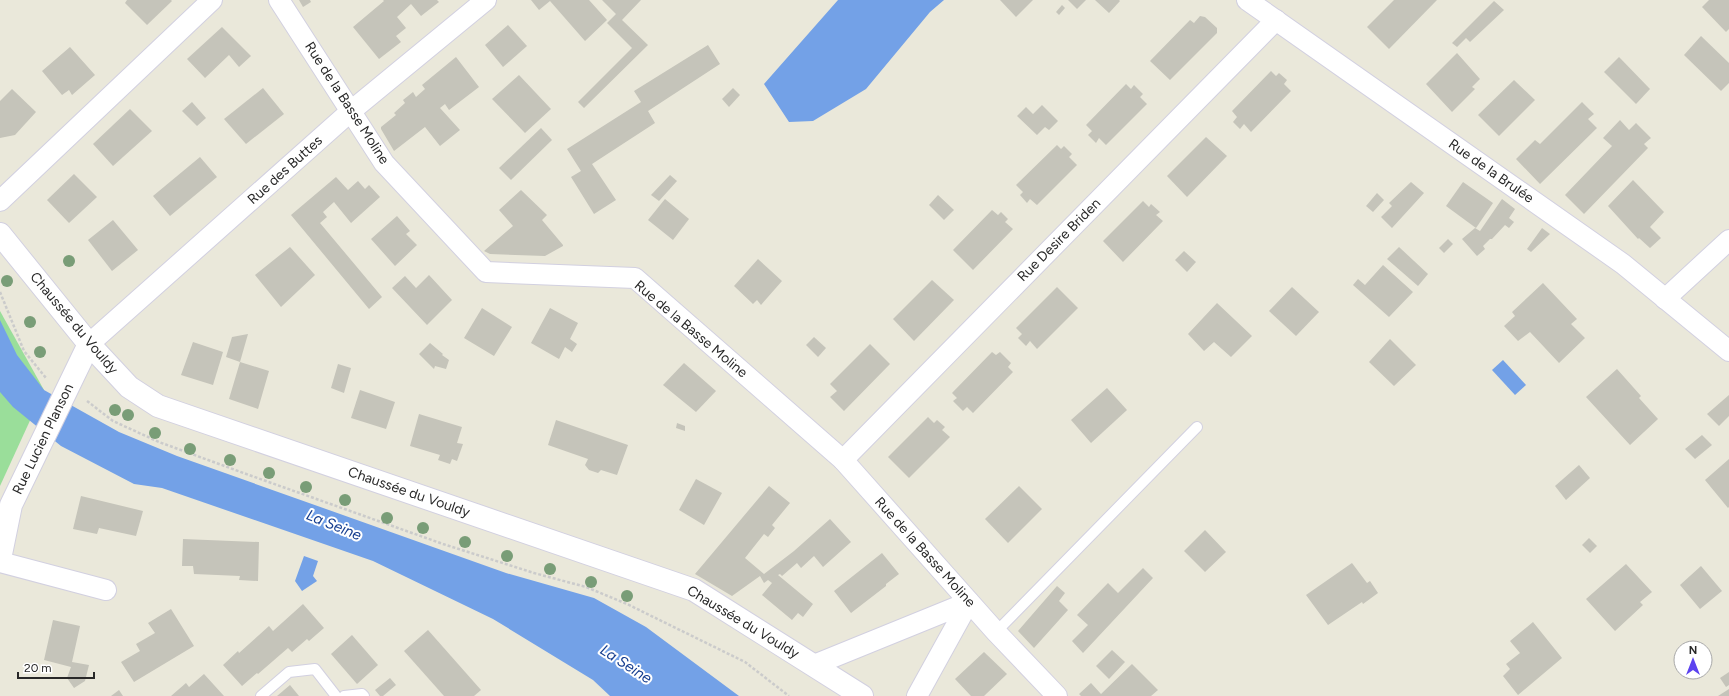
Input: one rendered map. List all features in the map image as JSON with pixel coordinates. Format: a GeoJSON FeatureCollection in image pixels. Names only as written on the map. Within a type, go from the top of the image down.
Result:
{"type":"FeatureCollection","features":[{"type":"Feature","properties":{"kind":"street"},"geometry":{"type":"LineString","coordinates":[[0,201],[212,0]]}},
{"type":"Feature","properties":{"kind":"street","name":"Rue de la Basse Moline"},"geometry":{"type":"LineString","coordinates":[[279,0],[384,163],[486,272],[635,278],[843,460],[996,632],[1056,696]]}},
{"type":"Feature","properties":{"kind":"street","name":"Rue des Buttes"},"geometry":{"type":"LineString","coordinates":[[89,344],[351,111],[486,0]]}},
{"type":"Feature","properties":{"kind":"street","name":"Rue de la Brulée"},"geometry":{"type":"LineString","coordinates":[[1247,0],[1623,264],[1729,351]]}},
{"type":"Feature","properties":{"kind":"street","name":"Rue Desire Briden"},"geometry":{"type":"LineString","coordinates":[[843,460],[1276,20]]}},
{"type":"Feature","properties":{"kind":"street","name":"Chaussée du Vouldy"},"geometry":{"type":"LineString","coordinates":[[0,234],[89,344],[129,387],[158,406],[694,590],[862,696]]}},
{"type":"Feature","properties":{"kind":"street"},"geometry":{"type":"LineString","coordinates":[[1665,299],[1729,240]]}},
{"type":"Feature","properties":{"kind":"street","name":"Rue Lucien Planson"},"geometry":{"type":"LineString","coordinates":[[89,344],[11,505],[0,560],[106,590]]}},
{"type":"Feature","properties":{"kind":"street"},"geometry":{"type":"LineString","coordinates":[[814,665],[969,602]]}},
{"type":"Feature","properties":{"kind":"street"},"geometry":{"type":"LineString","coordinates":[[917,696],[969,602]]}},
{"type":"Feature","properties":{"kind":"lane"},"geometry":{"type":"LineString","coordinates":[[996,632],[1197,427]]}},
{"type":"Feature","properties":{"kind":"lane"},"geometry":{"type":"LineString","coordinates":[[261,696],[289,672],[315,669],[336,696]]}},
{"type":"Feature","properties":{"kind":"lane"},"geometry":{"type":"LineString","coordinates":[[344,696],[362,694],[364,696]]}},
{"type":"Feature","properties":{"kind":"path"},"geometry":{"type":"LineString","coordinates":[[0,292],[24,351],[44,376],[66,392],[86,401],[113,421],[160,442],[443,544],[534,573],[586,587],[620,601],[746,662],[789,696]]}},
{"type":"Feature","properties":{"kind":"green space"},"geometry":{"type":"Polygon","coordinates":[[[0,311],[44,390],[0,486],[0,311]]]}},
{"type":"Feature","properties":{"kind":"water"},"geometry":{"type":"Polygon","coordinates":[[[838,0],[944,0],[930,12],[866,89],[813,121],[789,122],[764,84],[838,0]]]}},
{"type":"Feature","properties":{"kind":"water","name":"La Seine"},"geometry":{"type":"Polygon","coordinates":[[[0,320],[17,355],[44,390],[119,432],[177,456],[506,573],[594,598],[646,627],[739,696],[610,696],[593,680],[493,619],[373,561],[162,488],[134,484],[61,446],[13,407],[0,392],[0,320]]]}},
{"type":"Feature","properties":{"kind":"water"},"geometry":{"type":"Polygon","coordinates":[[[1503,360],[1526,385],[1515,395],[1492,370],[1503,360]]]}},
{"type":"Feature","properties":{"kind":"water"},"geometry":{"type":"Polygon","coordinates":[[[304,556],[318,561],[313,576],[317,581],[302,591],[295,581],[304,556]]]}},
{"type":"Feature","properties":{"kind":"building"},"geometry":{"type":"Polygon","coordinates":[[[127,0],[172,1],[147,25],[125,3],[127,0]]]}},
{"type":"Feature","properties":{"kind":"building"},"geometry":{"type":"Polygon","coordinates":[[[299,0],[310,0],[311,2],[303,7],[299,0]]]}},
{"type":"Feature","properties":{"kind":"building"},"geometry":{"type":"Polygon","coordinates":[[[383,0],[437,0],[439,2],[421,16],[411,4],[397,17],[406,28],[396,36],[401,42],[379,59],[353,27],[384,1],[383,0]]]}},
{"type":"Feature","properties":{"kind":"building"},"geometry":{"type":"Polygon","coordinates":[[[531,0],[589,0],[607,20],[585,41],[550,1],[539,10],[531,0]]]}},
{"type":"Feature","properties":{"kind":"building"},"geometry":{"type":"Polygon","coordinates":[[[602,0],[641,0],[622,20],[648,45],[584,108],[578,102],[632,48],[607,23],[616,14],[602,0]]]}},
{"type":"Feature","properties":{"kind":"building"},"geometry":{"type":"Polygon","coordinates":[[[1000,0],[1033,0],[1016,17],[1000,0]]]}},
{"type":"Feature","properties":{"kind":"building"},"geometry":{"type":"Polygon","coordinates":[[[1068,0],[1086,0],[1077,9],[1068,0]]]}},
{"type":"Feature","properties":{"kind":"building"},"geometry":{"type":"Polygon","coordinates":[[[1095,0],[1119,0],[1120,1],[1109,13],[1095,0]]]}},
{"type":"Feature","properties":{"kind":"building"},"geometry":{"type":"Polygon","coordinates":[[[1394,0],[1437,0],[1389,49],[1367,27],[1394,0]]]}},
{"type":"Feature","properties":{"kind":"building"},"geometry":{"type":"Polygon","coordinates":[[[1709,0],[1729,0],[1729,29],[1726,32],[1702,7],[1709,0]]]}},
{"type":"Feature","properties":{"kind":"building"},"geometry":{"type":"Polygon","coordinates":[[[1494,1],[1504,10],[1470,42],[1466,38],[1457,47],[1452,43],[1494,1]]]}},
{"type":"Feature","properties":{"kind":"building"},"geometry":{"type":"Polygon","coordinates":[[[1062,5],[1065,8],[1059,15],[1056,12],[1062,5]]]}},
{"type":"Feature","properties":{"kind":"building"},"geometry":{"type":"Polygon","coordinates":[[[1200,16],[1205,17],[1217,28],[1217,33],[1170,80],[1150,61],[1190,20],[1194,23],[1200,16]]]}},
{"type":"Feature","properties":{"kind":"building"},"geometry":{"type":"Polygon","coordinates":[[[508,25],[527,46],[503,67],[485,45],[508,25]]]}},
{"type":"Feature","properties":{"kind":"building"},"geometry":{"type":"Polygon","coordinates":[[[222,27],[251,56],[239,67],[229,55],[205,78],[187,59],[222,27]]]}},
{"type":"Feature","properties":{"kind":"building"},"geometry":{"type":"Polygon","coordinates":[[[1701,36],[1729,63],[1729,83],[1721,91],[1684,55],[1701,36]]]}},
{"type":"Feature","properties":{"kind":"building"},"geometry":{"type":"Polygon","coordinates":[[[708,45],[720,64],[648,111],[655,123],[592,164],[616,200],[594,214],[571,177],[581,171],[567,149],[641,102],[634,91],[708,45]]]}},
{"type":"Feature","properties":{"kind":"building"},"geometry":{"type":"Polygon","coordinates":[[[70,47],[95,75],[72,95],[69,90],[62,95],[42,71],[70,47]]]}},
{"type":"Feature","properties":{"kind":"building"},"geometry":{"type":"Polygon","coordinates":[[[1457,53],[1480,79],[1472,87],[1475,89],[1452,112],[1426,84],[1457,53]]]}},
{"type":"Feature","properties":{"kind":"building"},"geometry":{"type":"Polygon","coordinates":[[[456,57],[479,87],[449,110],[445,104],[440,108],[460,130],[440,146],[425,127],[394,151],[381,127],[396,115],[394,113],[405,103],[403,100],[413,92],[416,97],[425,89],[422,85],[456,57]]]}},
{"type":"Feature","properties":{"kind":"building"},"geometry":{"type":"Polygon","coordinates":[[[1619,57],[1650,89],[1636,104],[1604,72],[1619,57]]]}},
{"type":"Feature","properties":{"kind":"building"},"geometry":{"type":"Polygon","coordinates":[[[1271,71],[1276,76],[1279,73],[1287,80],[1284,84],[1291,91],[1251,132],[1244,124],[1240,129],[1233,122],[1237,117],[1232,111],[1271,71]]]}},
{"type":"Feature","properties":{"kind":"building"},"geometry":{"type":"Polygon","coordinates":[[[519,75],[551,109],[525,133],[492,99],[519,75]]]}},
{"type":"Feature","properties":{"kind":"building"},"geometry":{"type":"Polygon","coordinates":[[[1514,80],[1535,100],[1499,136],[1478,115],[1514,80]]]}},
{"type":"Feature","properties":{"kind":"building"},"geometry":{"type":"Polygon","coordinates":[[[1126,84],[1131,89],[1134,85],[1143,94],[1140,97],[1147,104],[1106,145],[1099,138],[1096,143],[1088,135],[1092,131],[1086,125],[1126,84]]]}},
{"type":"Feature","properties":{"kind":"building"},"geometry":{"type":"Polygon","coordinates":[[[263,88],[284,114],[246,144],[224,119],[263,88]]]}},
{"type":"Feature","properties":{"kind":"building"},"geometry":{"type":"Polygon","coordinates":[[[733,88],[740,95],[729,107],[722,99],[733,88]]]}},
{"type":"Feature","properties":{"kind":"building"},"geometry":{"type":"Polygon","coordinates":[[[12,89],[36,112],[15,135],[0,138],[0,101],[12,89]]]}},
{"type":"Feature","properties":{"kind":"building"},"geometry":{"type":"Polygon","coordinates":[[[192,102],[206,118],[197,126],[182,111],[192,102]]]}},
{"type":"Feature","properties":{"kind":"building"},"geometry":{"type":"Polygon","coordinates":[[[1582,102],[1594,114],[1588,119],[1597,128],[1540,184],[1516,159],[1535,140],[1540,144],[1582,102]]]}},
{"type":"Feature","properties":{"kind":"building"},"geometry":{"type":"Polygon","coordinates":[[[1042,105],[1058,121],[1049,130],[1045,127],[1037,135],[1017,116],[1026,107],[1033,114],[1042,105]]]}},
{"type":"Feature","properties":{"kind":"building"},"geometry":{"type":"Polygon","coordinates":[[[130,109],[152,131],[113,166],[93,144],[130,109]]]}},
{"type":"Feature","properties":{"kind":"building"},"geometry":{"type":"Polygon","coordinates":[[[1620,120],[1629,130],[1636,123],[1651,138],[1644,144],[1648,148],[1584,214],[1565,195],[1612,146],[1603,138],[1620,120]]]}},
{"type":"Feature","properties":{"kind":"building"},"geometry":{"type":"Polygon","coordinates":[[[541,128],[552,140],[511,180],[499,168],[541,128]]]}},
{"type":"Feature","properties":{"kind":"building"},"geometry":{"type":"Polygon","coordinates":[[[1206,137],[1227,156],[1187,197],[1167,176],[1206,137]]]}},
{"type":"Feature","properties":{"kind":"building"},"geometry":{"type":"Polygon","coordinates":[[[1057,145],[1061,149],[1064,146],[1072,154],[1069,157],[1077,165],[1037,205],[1030,199],[1027,203],[1020,195],[1023,192],[1016,185],[1057,145]]]}},
{"type":"Feature","properties":{"kind":"building"},"geometry":{"type":"Polygon","coordinates":[[[200,157],[217,177],[170,216],[153,196],[200,157]]]}},
{"type":"Feature","properties":{"kind":"building"},"geometry":{"type":"Polygon","coordinates":[[[74,174],[97,197],[69,223],[47,200],[74,174]]]}},
{"type":"Feature","properties":{"kind":"building"},"geometry":{"type":"Polygon","coordinates":[[[670,175],[677,181],[659,201],[651,195],[670,175]]]}},
{"type":"Feature","properties":{"kind":"building"},"geometry":{"type":"Polygon","coordinates":[[[336,177],[348,190],[358,181],[365,189],[369,185],[380,197],[351,223],[334,202],[323,212],[327,217],[320,223],[382,297],[369,309],[291,215],[336,177]]]}},
{"type":"Feature","properties":{"kind":"building"},"geometry":{"type":"Polygon","coordinates":[[[1633,180],[1664,212],[1650,227],[1661,238],[1650,248],[1639,238],[1638,239],[1608,206],[1633,180]]]}},
{"type":"Feature","properties":{"kind":"building"},"geometry":{"type":"Polygon","coordinates":[[[1411,182],[1424,193],[1392,228],[1381,217],[1392,206],[1389,203],[1411,182]]]}},
{"type":"Feature","properties":{"kind":"building"},"geometry":{"type":"Polygon","coordinates":[[[1463,182],[1493,203],[1476,228],[1446,206],[1463,182]]]}},
{"type":"Feature","properties":{"kind":"building"},"geometry":{"type":"Polygon","coordinates":[[[521,190],[547,215],[542,220],[563,246],[545,256],[490,254],[484,251],[513,226],[499,210],[521,190]]]}},
{"type":"Feature","properties":{"kind":"building"},"geometry":{"type":"Polygon","coordinates":[[[1377,193],[1384,200],[1373,212],[1366,206],[1377,193]]]}},
{"type":"Feature","properties":{"kind":"building"},"geometry":{"type":"Polygon","coordinates":[[[938,195],[954,210],[944,220],[929,205],[938,195]]]}},
{"type":"Feature","properties":{"kind":"building"},"geometry":{"type":"Polygon","coordinates":[[[665,199],[689,219],[673,240],[648,220],[665,199]]]}},
{"type":"Feature","properties":{"kind":"building"},"geometry":{"type":"Polygon","coordinates":[[[1502,199],[1515,209],[1509,218],[1514,222],[1509,228],[1505,225],[1483,246],[1485,249],[1477,256],[1462,239],[1475,228],[1480,231],[1502,199]]]}},
{"type":"Feature","properties":{"kind":"building"},"geometry":{"type":"Polygon","coordinates":[[[1143,201],[1149,207],[1151,204],[1160,212],[1156,215],[1163,221],[1123,262],[1103,241],[1143,201]]]}},
{"type":"Feature","properties":{"kind":"building"},"geometry":{"type":"Polygon","coordinates":[[[992,210],[998,215],[1001,212],[1008,219],[1005,222],[1013,229],[973,270],[953,250],[992,210]]]}},
{"type":"Feature","properties":{"kind":"building"},"geometry":{"type":"Polygon","coordinates":[[[397,216],[410,231],[406,234],[417,245],[395,266],[371,239],[397,216]]]}},
{"type":"Feature","properties":{"kind":"building"},"geometry":{"type":"Polygon","coordinates":[[[113,220],[138,250],[112,271],[88,240],[113,220]]]}},
{"type":"Feature","properties":{"kind":"building"},"geometry":{"type":"Polygon","coordinates":[[[1542,228],[1550,234],[1531,252],[1527,249],[1542,228]]]}},
{"type":"Feature","properties":{"kind":"building"},"geometry":{"type":"Polygon","coordinates":[[[1448,239],[1453,244],[1444,253],[1439,248],[1448,239]]]}},
{"type":"Feature","properties":{"kind":"building"},"geometry":{"type":"Polygon","coordinates":[[[290,247],[315,275],[281,307],[255,275],[290,247]]]}},
{"type":"Feature","properties":{"kind":"building"},"geometry":{"type":"Polygon","coordinates":[[[1399,247],[1428,274],[1418,286],[1387,259],[1399,247]]]}},
{"type":"Feature","properties":{"kind":"building"},"geometry":{"type":"Polygon","coordinates":[[[1184,251],[1196,262],[1187,272],[1175,260],[1184,251]]]}},
{"type":"Feature","properties":{"kind":"building"},"geometry":{"type":"Polygon","coordinates":[[[758,259],[782,281],[761,305],[757,300],[753,304],[734,286],[758,259]]]}},
{"type":"Feature","properties":{"kind":"building"},"geometry":{"type":"Polygon","coordinates":[[[1383,265],[1413,292],[1389,317],[1353,285],[1358,279],[1365,285],[1383,265]]]}},
{"type":"Feature","properties":{"kind":"building"},"geometry":{"type":"Polygon","coordinates":[[[429,275],[452,300],[427,325],[392,288],[405,276],[416,288],[429,275]]]}},
{"type":"Feature","properties":{"kind":"building"},"geometry":{"type":"Polygon","coordinates":[[[932,280],[954,300],[914,341],[893,319],[932,280]]]}},
{"type":"Feature","properties":{"kind":"building"},"geometry":{"type":"Polygon","coordinates":[[[1543,283],[1577,319],[1571,324],[1585,338],[1559,363],[1530,332],[1518,341],[1504,326],[1515,316],[1512,312],[1543,283]]]}},
{"type":"Feature","properties":{"kind":"building"},"geometry":{"type":"Polygon","coordinates":[[[1057,287],[1078,308],[1037,349],[1030,341],[1026,346],[1018,338],[1022,334],[1016,328],[1057,287]]]}},
{"type":"Feature","properties":{"kind":"building"},"geometry":{"type":"Polygon","coordinates":[[[1292,287],[1319,312],[1296,336],[1269,311],[1292,287]]]}},
{"type":"Feature","properties":{"kind":"building"},"geometry":{"type":"Polygon","coordinates":[[[1217,303],[1252,336],[1231,357],[1214,342],[1204,351],[1188,334],[1217,303]]]}},
{"type":"Feature","properties":{"kind":"building"},"geometry":{"type":"Polygon","coordinates":[[[482,308],[512,327],[494,356],[464,338],[482,308]]]}},
{"type":"Feature","properties":{"kind":"building"},"geometry":{"type":"Polygon","coordinates":[[[550,308],[578,323],[570,339],[577,344],[572,352],[565,347],[559,359],[531,343],[550,308]]]}},
{"type":"Feature","properties":{"kind":"building"},"geometry":{"type":"Polygon","coordinates":[[[248,334],[240,362],[226,357],[232,337],[248,334]]]}},
{"type":"Feature","properties":{"kind":"building"},"geometry":{"type":"Polygon","coordinates":[[[814,337],[826,348],[818,357],[806,345],[814,337]]]}},
{"type":"Feature","properties":{"kind":"building"},"geometry":{"type":"Polygon","coordinates":[[[1390,339],[1416,365],[1394,386],[1369,362],[1390,339]]]}},
{"type":"Feature","properties":{"kind":"building"},"geometry":{"type":"Polygon","coordinates":[[[193,342],[223,352],[213,385],[181,375],[193,342]]]}},
{"type":"Feature","properties":{"kind":"building"},"geometry":{"type":"Polygon","coordinates":[[[430,343],[449,360],[446,369],[435,366],[434,369],[419,354],[430,343]]]}},
{"type":"Feature","properties":{"kind":"building"},"geometry":{"type":"Polygon","coordinates":[[[870,344],[890,364],[844,411],[830,397],[837,391],[830,384],[870,344]]]}},
{"type":"Feature","properties":{"kind":"building"},"geometry":{"type":"Polygon","coordinates":[[[992,352],[996,355],[1000,352],[1011,363],[1008,367],[1013,372],[973,413],[967,407],[963,411],[953,401],[957,398],[952,393],[992,352]]]}},
{"type":"Feature","properties":{"kind":"building"},"geometry":{"type":"Polygon","coordinates":[[[240,362],[269,371],[258,409],[229,399],[240,362]]]}},
{"type":"Feature","properties":{"kind":"building"},"geometry":{"type":"Polygon","coordinates":[[[684,363],[716,391],[696,412],[663,385],[684,363]]]}},
{"type":"Feature","properties":{"kind":"building"},"geometry":{"type":"Polygon","coordinates":[[[338,364],[351,368],[344,393],[331,388],[338,364]]]}},
{"type":"Feature","properties":{"kind":"building"},"geometry":{"type":"Polygon","coordinates":[[[1617,369],[1641,396],[1639,398],[1658,419],[1630,445],[1586,397],[1617,369]]]}},
{"type":"Feature","properties":{"kind":"building"},"geometry":{"type":"Polygon","coordinates":[[[1107,388],[1127,410],[1091,443],[1071,420],[1107,388]]]}},
{"type":"Feature","properties":{"kind":"building"},"geometry":{"type":"Polygon","coordinates":[[[360,390],[395,402],[386,429],[351,418],[360,390]]]}},
{"type":"Feature","properties":{"kind":"building"},"geometry":{"type":"Polygon","coordinates":[[[1729,395],[1729,416],[1719,426],[1707,414],[1729,395]]]}},
{"type":"Feature","properties":{"kind":"building"},"geometry":{"type":"Polygon","coordinates":[[[419,414],[462,427],[457,443],[463,444],[457,461],[452,459],[450,464],[438,460],[440,455],[410,446],[419,414]]]}},
{"type":"Feature","properties":{"kind":"building"},"geometry":{"type":"Polygon","coordinates":[[[928,417],[934,423],[937,420],[945,427],[942,430],[950,437],[909,478],[888,457],[928,417]]]}},
{"type":"Feature","properties":{"kind":"building"},"geometry":{"type":"Polygon","coordinates":[[[556,420],[628,445],[617,475],[601,470],[598,473],[589,470],[585,465],[588,459],[548,445],[556,420]]]}},
{"type":"Feature","properties":{"kind":"building"},"geometry":{"type":"Polygon","coordinates":[[[677,423],[685,426],[685,431],[676,428],[677,423]]]}},
{"type":"Feature","properties":{"kind":"building"},"geometry":{"type":"Polygon","coordinates":[[[1702,435],[1712,445],[1695,459],[1685,449],[1702,435]]]}},
{"type":"Feature","properties":{"kind":"building"},"geometry":{"type":"Polygon","coordinates":[[[1729,459],[1729,507],[1728,508],[1705,480],[1729,459]]]}},
{"type":"Feature","properties":{"kind":"building"},"geometry":{"type":"Polygon","coordinates":[[[1579,465],[1590,478],[1566,500],[1555,486],[1579,465]]]}},
{"type":"Feature","properties":{"kind":"building"},"geometry":{"type":"Polygon","coordinates":[[[696,479],[722,493],[704,525],[679,510],[696,479]]]}},
{"type":"Feature","properties":{"kind":"building"},"geometry":{"type":"Polygon","coordinates":[[[769,486],[790,503],[772,525],[775,528],[768,537],[764,534],[745,558],[764,574],[794,551],[830,519],[851,542],[823,567],[814,556],[801,568],[797,563],[782,576],[780,574],[778,575],[813,604],[803,617],[798,613],[792,620],[762,595],[772,583],[768,580],[764,583],[760,576],[732,596],[695,574],[769,486]]]}},
{"type":"Feature","properties":{"kind":"building"},"geometry":{"type":"Polygon","coordinates":[[[1019,486],[1042,509],[1008,543],[985,519],[1019,486]]]}},
{"type":"Feature","properties":{"kind":"building"},"geometry":{"type":"Polygon","coordinates":[[[81,496],[143,511],[136,536],[99,528],[97,534],[73,529],[81,496]]]}},
{"type":"Feature","properties":{"kind":"building"},"geometry":{"type":"Polygon","coordinates":[[[1205,530],[1226,552],[1205,572],[1184,551],[1205,530]]]}},
{"type":"Feature","properties":{"kind":"building"},"geometry":{"type":"Polygon","coordinates":[[[1589,538],[1597,546],[1590,553],[1582,545],[1589,538]]]}},
{"type":"Feature","properties":{"kind":"building"},"geometry":{"type":"Polygon","coordinates":[[[183,539],[259,542],[258,581],[239,580],[240,576],[194,574],[193,566],[182,566],[183,539]]]}},
{"type":"Feature","properties":{"kind":"building"},"geometry":{"type":"Polygon","coordinates":[[[882,553],[899,574],[851,613],[834,591],[882,553]]]}},
{"type":"Feature","properties":{"kind":"building"},"geometry":{"type":"Polygon","coordinates":[[[1352,563],[1367,583],[1370,581],[1378,593],[1328,625],[1306,595],[1352,563]]]}},
{"type":"Feature","properties":{"kind":"building"},"geometry":{"type":"Polygon","coordinates":[[[1626,564],[1652,592],[1640,602],[1643,605],[1615,631],[1586,599],[1626,564]]]}},
{"type":"Feature","properties":{"kind":"building"},"geometry":{"type":"Polygon","coordinates":[[[1701,566],[1722,591],[1700,609],[1680,585],[1701,566]]]}},
{"type":"Feature","properties":{"kind":"building"},"geometry":{"type":"Polygon","coordinates":[[[1143,568],[1153,578],[1083,653],[1072,641],[1088,625],[1077,615],[1108,583],[1118,593],[1143,568]]]}},
{"type":"Feature","properties":{"kind":"building"},"geometry":{"type":"Polygon","coordinates":[[[1057,586],[1065,593],[1059,601],[1068,610],[1034,648],[1018,631],[1057,586]]]}},
{"type":"Feature","properties":{"kind":"building"},"geometry":{"type":"Polygon","coordinates":[[[303,604],[324,628],[309,641],[307,639],[292,652],[288,648],[242,686],[223,665],[269,626],[273,631],[303,604]]]}},
{"type":"Feature","properties":{"kind":"building"},"geometry":{"type":"Polygon","coordinates":[[[171,609],[194,646],[134,682],[121,662],[140,651],[136,644],[155,633],[148,623],[171,609]]]}},
{"type":"Feature","properties":{"kind":"building"},"geometry":{"type":"Polygon","coordinates":[[[53,620],[80,626],[72,662],[89,665],[85,681],[74,688],[67,678],[71,667],[44,660],[53,620]]]}},
{"type":"Feature","properties":{"kind":"building"},"geometry":{"type":"Polygon","coordinates":[[[1533,622],[1562,658],[1518,695],[1503,676],[1510,669],[1506,664],[1520,653],[1510,641],[1533,622]]]}},
{"type":"Feature","properties":{"kind":"building"},"geometry":{"type":"Polygon","coordinates":[[[428,630],[481,690],[474,696],[444,696],[404,651],[428,630]]]}},
{"type":"Feature","properties":{"kind":"building"},"geometry":{"type":"Polygon","coordinates":[[[352,635],[378,665],[357,684],[331,654],[352,635]]]}},
{"type":"Feature","properties":{"kind":"building"},"geometry":{"type":"Polygon","coordinates":[[[1112,650],[1125,662],[1109,679],[1096,666],[1112,650]]]}},
{"type":"Feature","properties":{"kind":"building"},"geometry":{"type":"Polygon","coordinates":[[[984,652],[1007,674],[984,696],[971,696],[955,679],[984,652]]]}},
{"type":"Feature","properties":{"kind":"building"},"geometry":{"type":"Polygon","coordinates":[[[1132,664],[1158,690],[1151,696],[1081,696],[1079,694],[1091,683],[1101,694],[1132,664]]]}},
{"type":"Feature","properties":{"kind":"building"},"geometry":{"type":"Polygon","coordinates":[[[1729,672],[1729,685],[1726,687],[1720,678],[1729,672]]]}},
{"type":"Feature","properties":{"kind":"building"},"geometry":{"type":"Polygon","coordinates":[[[204,674],[224,696],[171,696],[186,683],[189,687],[204,674]]]}},
{"type":"Feature","properties":{"kind":"building"},"geometry":{"type":"Polygon","coordinates":[[[390,678],[396,685],[383,696],[380,696],[375,690],[390,678]]]}},
{"type":"Feature","properties":{"kind":"building"},"geometry":{"type":"Polygon","coordinates":[[[290,685],[299,696],[277,696],[290,685]]]}},
{"type":"Feature","properties":{"kind":"building"},"geometry":{"type":"Polygon","coordinates":[[[1729,689],[1729,696],[1718,696],[1729,689]]]}},
{"type":"Feature","properties":{"kind":"building"},"geometry":{"type":"Polygon","coordinates":[[[119,690],[123,696],[111,696],[119,690]]]}}]}
